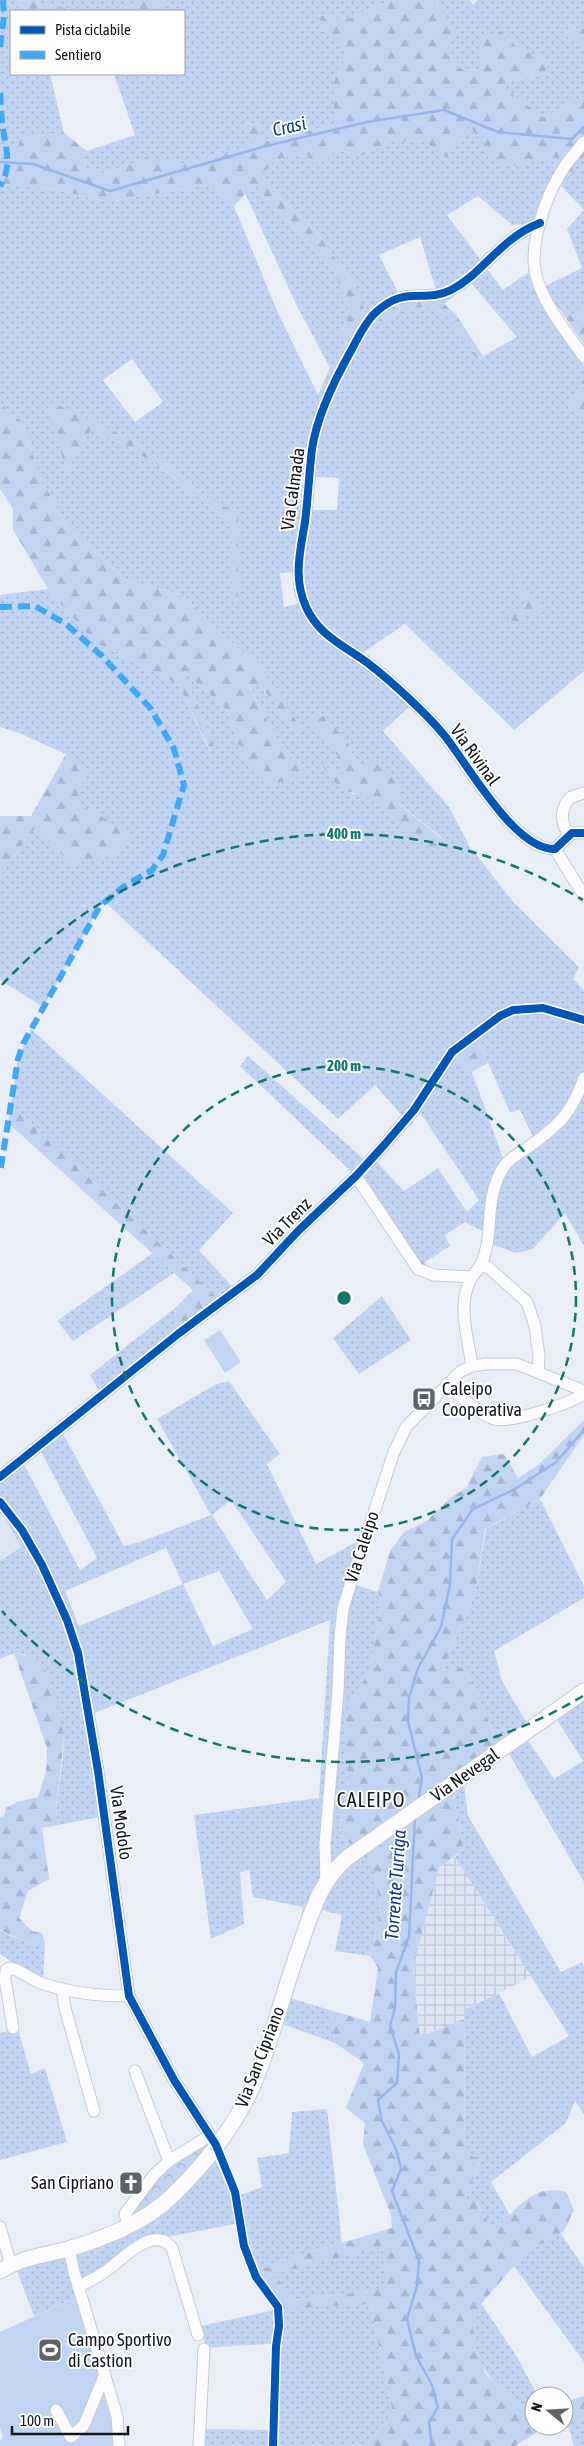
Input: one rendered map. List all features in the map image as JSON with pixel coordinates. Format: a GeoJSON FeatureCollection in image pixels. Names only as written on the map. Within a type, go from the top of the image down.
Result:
{"type":"FeatureCollection","features":[{"type":"Feature","properties":{"kind":"main road","name":"Via Nevegal"},"geometry":{"type":"LineString","coordinates":[[326,1880],[347,1858],[584,1691]]}},
{"type":"Feature","properties":{"kind":"main road","name":"Via San Cipriano"},"geometry":{"type":"LineString","coordinates":[[6,2268],[41,2254],[69,2248],[128,2224],[154,2211],[172,2196],[213,2141],[234,2121],[254,2083],[308,1921],[326,1880]]}},
{"type":"Feature","properties":{"kind":"street"},"geometry":{"type":"LineString","coordinates":[[584,142],[562,171],[548,195],[540,223],[534,263],[536,278],[553,312],[584,357]]}},
{"type":"Feature","properties":{"kind":"street","name":"Via Calmada"},"geometry":{"type":"LineString","coordinates":[[306,606],[297,573],[313,448],[325,406],[362,330],[373,314],[401,296],[439,295],[452,289],[509,239],[540,223]]}},
{"type":"Feature","properties":{"kind":"street","name":"Via Rivinal"},"geometry":{"type":"LineString","coordinates":[[306,606],[323,632],[370,665],[444,734],[490,800],[516,828],[545,850],[555,849]]}},
{"type":"Feature","properties":{"kind":"street"},"geometry":{"type":"LineString","coordinates":[[568,835],[563,822],[563,810],[571,797],[584,793]]}},
{"type":"Feature","properties":{"kind":"street"},"geometry":{"type":"LineString","coordinates":[[584,833],[568,835],[555,849],[580,882],[584,896]]}},
{"type":"Feature","properties":{"kind":"street","name":"Via Trenz"},"geometry":{"type":"LineString","coordinates":[[0,1477],[178,1334],[258,1275],[299,1230],[356,1176],[414,1110],[452,1052],[500,1016],[513,1010],[536,1007],[557,1010],[584,1020]]}},
{"type":"Feature","properties":{"kind":"street"},"geometry":{"type":"LineString","coordinates":[[584,1078],[574,1106],[566,1116],[508,1161],[501,1172],[490,1200],[486,1242],[481,1265],[472,1277],[465,1292],[463,1305],[472,1366],[517,1364],[538,1371],[584,1392]]}},
{"type":"Feature","properties":{"kind":"street"},"geometry":{"type":"LineString","coordinates":[[356,1176],[418,1269],[434,1276],[472,1277]]}},
{"type":"Feature","properties":{"kind":"street"},"geometry":{"type":"LineString","coordinates":[[481,1265],[489,1268],[526,1302],[535,1326],[539,1357],[538,1371]]}},
{"type":"Feature","properties":{"kind":"street","name":"Via Caleipo"},"geometry":{"type":"LineString","coordinates":[[326,1880],[325,1844],[343,1610],[394,1452],[406,1427],[461,1371],[472,1366]]}},
{"type":"Feature","properties":{"kind":"street"},"geometry":{"type":"LineString","coordinates":[[447,1384],[460,1397],[494,1418],[511,1418],[550,1409],[584,1392]]}},
{"type":"Feature","properties":{"kind":"street","name":"Via Modolo"},"geometry":{"type":"LineString","coordinates":[[0,1502],[22,1530],[42,1565],[67,1620],[78,1653],[98,1771],[129,1996],[159,2055],[213,2141]]}},
{"type":"Feature","properties":{"kind":"street"},"geometry":{"type":"LineString","coordinates":[[13,2028],[5,1979],[8,1968],[15,1969],[38,1982],[62,1989],[110,1996],[129,1996]]}},
{"type":"Feature","properties":{"kind":"street"},"geometry":{"type":"LineString","coordinates":[[62,1989],[65,2008],[94,2111]]}},
{"type":"Feature","properties":{"kind":"street"},"geometry":{"type":"LineString","coordinates":[[135,2071],[169,2161]]}},
{"type":"Feature","properties":{"kind":"street","name":"Via San Cipriano"},"geometry":{"type":"LineString","coordinates":[[128,2224],[126,2214],[154,2175],[169,2161],[213,2141]]}},
{"type":"Feature","properties":{"kind":"street","name":"Via San Cipriano"},"geometry":{"type":"LineString","coordinates":[[0,2227],[6,2268]]}},
{"type":"Feature","properties":{"kind":"street"},"geometry":{"type":"LineString","coordinates":[[78,2287],[105,2272],[128,2252],[157,2239],[164,2240],[172,2248],[198,2334]]}},
{"type":"Feature","properties":{"kind":"street"},"geometry":{"type":"LineString","coordinates":[[69,2248],[78,2287],[117,2416],[119,2446]]}},
{"type":"Feature","properties":{"kind":"street"},"geometry":{"type":"LineString","coordinates":[[199,2446],[204,2348]]}},
{"type":"Feature","properties":{"kind":"street"},"geometry":{"type":"LineString","coordinates":[[56,2410],[72,2441],[84,2425],[105,2374]]}},
{"type":"Feature","properties":{"kind":"shaded area"},"geometry":{"type":"Polygon","coordinates":[[[0,1509],[21,1547],[0,1561],[0,1509]]]}},
{"type":"Feature","properties":{"kind":"shaded area"},"geometry":{"type":"Polygon","coordinates":[[[455,1857],[531,1977],[464,2010],[464,2019],[420,2037],[413,1969],[439,1868],[455,1857]]]}},
{"type":"Feature","properties":{"kind":"green space"},"geometry":{"type":"Polygon","coordinates":[[[0,0],[20,0],[17,10],[10,10],[10,75],[50,75],[64,133],[21,138],[17,150],[0,150],[0,0]]]}},
{"type":"Feature","properties":{"kind":"green space"},"geometry":{"type":"Polygon","coordinates":[[[20,0],[139,0],[122,10],[76,10],[20,0]]]}},
{"type":"Feature","properties":{"kind":"green space"},"geometry":{"type":"Polygon","coordinates":[[[20,0],[76,10],[17,10],[20,0]]]}},
{"type":"Feature","properties":{"kind":"green space"},"geometry":{"type":"Polygon","coordinates":[[[139,0],[166,0],[157,10],[122,10],[139,0]]]}},
{"type":"Feature","properties":{"kind":"green space"},"geometry":{"type":"Polygon","coordinates":[[[166,0],[391,0],[348,19],[316,15],[347,54],[334,82],[334,125],[266,141],[256,123],[244,124],[254,144],[185,164],[148,158],[106,174],[84,167],[87,151],[135,135],[114,75],[185,75],[185,10],[157,10],[166,0]]]}},
{"type":"Feature","properties":{"kind":"green space"},"geometry":{"type":"Polygon","coordinates":[[[391,0],[437,0],[437,4],[455,29],[446,53],[459,68],[478,71],[483,37],[501,31],[517,47],[549,62],[544,74],[505,83],[506,90],[544,117],[584,96],[584,156],[555,194],[565,156],[501,168],[469,125],[446,158],[426,142],[390,141],[361,156],[337,149],[316,168],[306,153],[275,160],[262,174],[272,192],[314,229],[357,288],[365,313],[351,351],[341,335],[350,313],[335,273],[269,202],[255,183],[234,206],[206,185],[108,202],[52,189],[0,184],[0,150],[17,150],[20,138],[64,133],[87,151],[84,167],[106,174],[148,157],[185,164],[253,144],[244,124],[256,123],[267,141],[334,125],[334,82],[346,54],[316,15],[348,19],[391,0]]]}},
{"type":"Feature","properties":{"kind":"green space"},"geometry":{"type":"Polygon","coordinates":[[[437,0],[470,0],[473,5],[478,0],[584,0],[584,29],[562,31],[584,52],[584,96],[544,117],[506,90],[505,83],[544,74],[549,62],[517,47],[501,31],[483,37],[479,71],[459,68],[446,53],[437,0]]]}},
{"type":"Feature","properties":{"kind":"green space"},"geometry":{"type":"Polygon","coordinates":[[[584,29],[584,52],[561,31],[584,29]]]}},
{"type":"Feature","properties":{"kind":"green space"},"geometry":{"type":"Polygon","coordinates":[[[469,124],[565,156],[540,223],[512,225],[478,196],[447,215],[503,290],[535,268],[541,288],[582,268],[567,229],[584,210],[584,312],[582,310],[573,317],[550,295],[584,367],[584,379],[568,408],[584,417],[584,671],[514,730],[405,624],[358,656],[412,704],[383,731],[449,807],[470,847],[515,904],[579,967],[573,979],[584,990],[584,1246],[565,1213],[533,1249],[516,1253],[486,1242],[488,1234],[465,1222],[445,1235],[450,1246],[425,1262],[427,1266],[412,1271],[356,1176],[240,1066],[248,1056],[368,1163],[374,1159],[404,1191],[438,1168],[467,1212],[479,1200],[419,1111],[411,1126],[375,1085],[338,1119],[105,902],[100,906],[43,1007],[0,980],[0,876],[35,828],[95,812],[75,804],[66,754],[19,733],[0,727],[0,595],[48,589],[94,642],[178,684],[210,752],[214,744],[182,670],[227,710],[243,757],[311,774],[276,738],[248,684],[260,684],[300,739],[258,664],[243,653],[182,595],[126,580],[69,528],[40,478],[23,422],[0,404],[0,184],[52,189],[108,202],[206,185],[234,206],[278,313],[318,395],[330,368],[296,304],[245,193],[255,183],[269,202],[335,273],[350,313],[341,335],[350,350],[357,288],[314,229],[272,192],[261,173],[275,160],[307,152],[337,149],[361,156],[390,141],[426,142],[469,124]],[[420,237],[379,255],[402,300],[378,318],[382,323],[403,308],[434,307],[450,319],[478,359],[517,337],[471,283],[444,304],[439,300],[420,237]],[[132,359],[103,380],[135,422],[163,402],[132,359]],[[49,402],[67,470],[91,429],[128,447],[163,469],[232,524],[232,602],[238,510],[215,504],[137,442],[49,402]],[[301,476],[299,510],[337,510],[339,478],[301,476]],[[302,572],[280,573],[284,607],[308,601],[302,572]],[[347,741],[337,755],[344,776],[323,766],[352,794],[362,793],[433,850],[442,838],[361,773],[347,741]],[[476,1029],[445,1055],[472,1072],[504,1161],[534,1139],[520,1110],[510,1112],[488,1063],[476,1029]]]}},
{"type":"Feature","properties":{"kind":"green space"},"geometry":{"type":"Polygon","coordinates":[[[584,156],[584,210],[561,186],[584,156]]]}},
{"type":"Feature","properties":{"kind":"green space"},"geometry":{"type":"Polygon","coordinates":[[[549,294],[573,317],[582,309],[584,312],[584,344],[549,294]]]}},
{"type":"Feature","properties":{"kind":"green space"},"geometry":{"type":"Polygon","coordinates":[[[402,300],[439,300],[455,313],[483,356],[477,359],[450,319],[434,307],[403,308],[382,323],[378,318],[402,300]]]}},
{"type":"Feature","properties":{"kind":"green space"},"geometry":{"type":"Polygon","coordinates":[[[584,379],[584,417],[568,408],[584,379]]]}},
{"type":"Feature","properties":{"kind":"green space"},"geometry":{"type":"Polygon","coordinates":[[[49,401],[137,442],[215,504],[238,510],[238,602],[232,602],[232,524],[163,469],[128,447],[91,430],[67,471],[47,409],[49,401]]]}},
{"type":"Feature","properties":{"kind":"green space"},"geometry":{"type":"Polygon","coordinates":[[[0,404],[23,422],[40,478],[69,528],[126,580],[182,595],[243,653],[258,664],[302,730],[301,740],[260,684],[248,685],[276,738],[311,774],[273,784],[243,757],[227,710],[183,671],[214,744],[211,752],[178,684],[94,642],[48,589],[13,530],[13,509],[0,489],[0,404]]]}},
{"type":"Feature","properties":{"kind":"green space"},"geometry":{"type":"Polygon","coordinates":[[[512,572],[543,606],[534,614],[526,611],[526,621],[516,625],[507,615],[526,606],[512,572]]]}},
{"type":"Feature","properties":{"kind":"green space"},"geometry":{"type":"Polygon","coordinates":[[[325,716],[347,741],[361,772],[366,759],[379,764],[401,788],[399,804],[442,839],[433,851],[362,793],[349,792],[343,789],[330,776],[322,765],[344,776],[337,755],[305,719],[325,716]]]}},
{"type":"Feature","properties":{"kind":"green space"},"geometry":{"type":"Polygon","coordinates":[[[66,754],[86,773],[76,804],[95,812],[131,836],[111,856],[72,864],[35,828],[0,876],[0,816],[31,816],[66,754]]]}},
{"type":"Feature","properties":{"kind":"green space"},"geometry":{"type":"Polygon","coordinates":[[[31,1029],[233,1213],[199,1250],[236,1291],[222,1302],[11,1104],[18,1059],[31,1029]]]}},
{"type":"Feature","properties":{"kind":"green space"},"geometry":{"type":"Polygon","coordinates":[[[476,1029],[488,1063],[472,1072],[444,1055],[476,1029]]]}},
{"type":"Feature","properties":{"kind":"green space"},"geometry":{"type":"Polygon","coordinates":[[[11,1104],[222,1302],[178,1334],[175,1308],[193,1290],[8,1123],[11,1104]]]}},
{"type":"Feature","properties":{"kind":"green space"},"geometry":{"type":"Polygon","coordinates":[[[153,1253],[174,1273],[73,1341],[57,1321],[153,1253]]]}},
{"type":"Feature","properties":{"kind":"green space"},"geometry":{"type":"Polygon","coordinates":[[[382,1296],[411,1340],[359,1374],[333,1338],[382,1296]]]}},
{"type":"Feature","properties":{"kind":"green space"},"geometry":{"type":"Polygon","coordinates":[[[175,1308],[178,1334],[101,1395],[90,1375],[175,1308]]]}},
{"type":"Feature","properties":{"kind":"green space"},"geometry":{"type":"Polygon","coordinates":[[[220,1330],[241,1362],[225,1373],[204,1340],[220,1330]]]}},
{"type":"Feature","properties":{"kind":"green space"},"geometry":{"type":"Polygon","coordinates":[[[229,1381],[280,1454],[267,1464],[316,1564],[360,1540],[349,1583],[378,1592],[382,1600],[370,1669],[345,1714],[348,1782],[339,1834],[372,1863],[381,1909],[370,1956],[335,1951],[342,1915],[321,1910],[302,1966],[293,1963],[297,1953],[303,1907],[253,1897],[249,1870],[240,1872],[244,1924],[211,1939],[194,1815],[319,1798],[330,1620],[89,1715],[105,1816],[58,1825],[57,1802],[63,1757],[63,1734],[61,1727],[53,1707],[25,1654],[14,1653],[0,1659],[0,1561],[21,1547],[0,1509],[0,1477],[21,1459],[80,1570],[97,1558],[38,1446],[60,1428],[124,1546],[140,1542],[211,1515],[157,1419],[216,1384],[229,1381]],[[231,1500],[212,1515],[267,1600],[286,1582],[231,1500]],[[166,1548],[65,1591],[79,1626],[183,1584],[166,1548]],[[219,1571],[183,1584],[213,1646],[253,1629],[219,1571]]]}},
{"type":"Feature","properties":{"kind":"green space"},"geometry":{"type":"Polygon","coordinates":[[[584,1420],[584,1435],[540,1499],[485,1529],[475,1594],[442,1670],[464,1667],[499,1744],[449,1775],[464,1849],[439,1868],[413,1969],[420,2037],[464,2019],[465,2154],[481,2159],[465,2200],[476,2203],[494,2231],[526,2200],[544,2191],[566,2192],[574,2210],[564,2231],[525,2253],[482,2303],[473,2329],[477,2351],[485,2373],[519,2408],[524,2408],[524,2436],[531,2436],[515,2446],[366,2446],[393,2412],[370,2304],[276,2309],[256,2269],[271,2267],[273,2270],[271,2264],[392,2228],[391,2215],[363,2144],[365,2123],[346,2108],[364,2063],[335,2043],[330,2010],[370,2022],[378,1968],[370,1956],[381,1909],[372,1863],[339,1834],[348,1782],[345,1714],[370,1669],[382,1600],[378,1592],[390,1551],[404,1532],[427,1521],[450,1498],[466,1488],[482,1457],[504,1454],[518,1478],[538,1465],[584,1420]],[[383,2246],[275,2274],[292,2300],[378,2290],[387,2280],[383,2246]]]}},
{"type":"Feature","properties":{"kind":"green space"},"geometry":{"type":"Polygon","coordinates":[[[540,1499],[584,1586],[584,1598],[494,1651],[502,1681],[528,1725],[521,1730],[554,1779],[583,1761],[551,1710],[584,1687],[584,1882],[502,1742],[499,1744],[464,1667],[442,1670],[475,1594],[486,1529],[540,1499]]]}},
{"type":"Feature","properties":{"kind":"green space"},"geometry":{"type":"Polygon","coordinates":[[[14,1653],[32,1659],[46,1671],[56,1701],[63,1734],[57,1802],[58,1825],[42,1828],[49,1879],[28,1891],[19,1918],[32,1931],[42,1933],[45,1943],[35,1946],[0,1930],[0,1817],[4,1816],[6,1808],[17,1802],[38,1797],[46,1772],[47,1748],[14,1653]]]}},
{"type":"Feature","properties":{"kind":"green space"},"geometry":{"type":"Polygon","coordinates":[[[462,1768],[468,1816],[561,1972],[582,1962],[584,1966],[584,2114],[575,2101],[566,2123],[491,2182],[510,2215],[494,2231],[477,2204],[465,2200],[481,2160],[465,2154],[464,2010],[499,1993],[532,2057],[569,2036],[455,1857],[464,1849],[449,1775],[462,1768]]]}},
{"type":"Feature","properties":{"kind":"green space"},"geometry":{"type":"Polygon","coordinates":[[[0,1931],[35,1946],[45,1943],[43,1982],[0,1954],[0,1931]]]}},
{"type":"Feature","properties":{"kind":"green space"},"geometry":{"type":"Polygon","coordinates":[[[283,1996],[330,2010],[335,2043],[274,2021],[283,1996]]]}},
{"type":"Feature","properties":{"kind":"green space"},"geometry":{"type":"Polygon","coordinates":[[[18,2029],[31,2074],[45,2068],[67,2142],[0,2160],[0,2033],[18,2029]]]}},
{"type":"Feature","properties":{"kind":"green space"},"geometry":{"type":"Polygon","coordinates":[[[327,2109],[342,2243],[271,2264],[275,2273],[383,2246],[387,2280],[378,2290],[291,2300],[271,2267],[256,2269],[244,2194],[262,2187],[257,2158],[289,2153],[292,2112],[327,2109]]]}},
{"type":"Feature","properties":{"kind":"green space"},"geometry":{"type":"Polygon","coordinates":[[[201,2145],[209,2145],[232,2198],[235,2224],[162,2238],[79,2286],[77,2297],[34,2316],[13,2260],[109,2229],[153,2204],[201,2145]]]}},
{"type":"Feature","properties":{"kind":"green space"},"geometry":{"type":"Polygon","coordinates":[[[201,2145],[203,2147],[199,2157],[183,2177],[160,2197],[129,2218],[159,2174],[201,2145]]]}},
{"type":"Feature","properties":{"kind":"green space"},"geometry":{"type":"Polygon","coordinates":[[[244,2194],[256,2269],[248,2264],[235,2224],[232,2198],[244,2194]]]}},
{"type":"Feature","properties":{"kind":"green space"},"geometry":{"type":"Polygon","coordinates":[[[560,2233],[584,2267],[584,2362],[514,2266],[525,2253],[560,2233]]]}},
{"type":"Feature","properties":{"kind":"green space","name":"Campo Sportivo di Castion"},"geometry":{"type":"Polygon","coordinates":[[[77,2297],[106,2367],[118,2446],[0,2446],[0,2440],[3,2437],[0,2428],[0,2332],[77,2297]]]}},
{"type":"Feature","properties":{"kind":"green space"},"geometry":{"type":"Polygon","coordinates":[[[370,2303],[393,2412],[366,2446],[198,2446],[199,2429],[276,2430],[280,2343],[206,2348],[201,2326],[284,2308],[370,2303]]]}},
{"type":"Feature","properties":{"kind":"green space"},"geometry":{"type":"Polygon","coordinates":[[[481,2303],[517,2357],[533,2386],[524,2386],[524,2408],[519,2408],[502,2391],[481,2364],[474,2342],[474,2323],[481,2303]]]}},
{"type":"Feature","properties":{"kind":"green space"},"geometry":{"type":"Polygon","coordinates":[[[584,2396],[584,2420],[574,2418],[574,2399],[584,2396]]]}},
{"type":"Feature","properties":{"kind":"green space"},"geometry":{"type":"Polygon","coordinates":[[[574,2417],[584,2420],[584,2446],[574,2446],[571,2436],[574,2436],[574,2417]]]}},
{"type":"Feature","properties":{"kind":"waterway","name":"Crasi"},"geometry":{"type":"LineString","coordinates":[[0,162],[33,164],[110,191],[266,146],[367,122],[444,110],[498,132],[572,139],[584,127]]}},
{"type":"Feature","properties":{"kind":"waterway","name":"Torrente Turriga"},"geometry":{"type":"LineString","coordinates":[[418,1802],[422,1778],[408,1721],[409,1698],[418,1668],[441,1627],[450,1585],[452,1539],[473,1509],[515,1489],[556,1462],[584,1430]]}},
{"type":"Feature","properties":{"kind":"waterway","name":"Torrente Turriga"},"geometry":{"type":"LineString","coordinates":[[415,1817],[409,1937],[396,1972],[395,2008],[390,2026],[399,2054],[397,2083],[378,2100],[382,2121],[396,2149],[401,2169],[392,2191],[419,2261],[417,2286],[407,2319],[416,2356],[432,2385],[438,2407],[429,2422],[432,2446]]}},
{"type":"Feature","properties":{"kind":"marked path"},"geometry":{"type":"LineString","coordinates":[[0,47],[4,16],[3,0]]}},
{"type":"Feature","properties":{"kind":"marked path"},"geometry":{"type":"LineString","coordinates":[[0,93],[7,154],[6,170],[0,186]]}},
{"type":"Feature","properties":{"kind":"marked path"},"geometry":{"type":"LineString","coordinates":[[0,607],[35,606],[66,624],[102,656],[151,709],[174,749],[184,785],[163,855],[152,870],[123,887],[100,906],[23,1044],[18,1059],[0,1173]]}},
{"type":"Feature","properties":{"kind":"cycle path"},"geometry":{"type":"LineString","coordinates":[[540,223],[513,238],[463,283],[441,294],[396,299],[375,313],[365,326],[333,385],[322,410],[314,436],[299,575],[302,596],[306,607],[318,626],[333,640],[378,671],[428,717],[454,748],[493,803],[524,836],[540,846],[555,849],[572,833],[584,833]]}},
{"type":"Feature","properties":{"kind":"cycle path"},"geometry":{"type":"LineString","coordinates":[[0,1477],[178,1334],[257,1275],[299,1230],[356,1176],[385,1144],[414,1110],[452,1052],[500,1016],[513,1010],[543,1008],[584,1020]]}},
{"type":"Feature","properties":{"kind":"cycle path"},"geometry":{"type":"LineString","coordinates":[[0,1502],[22,1530],[42,1565],[67,1620],[78,1653],[98,1771],[129,1996],[174,2080],[216,2145],[235,2192],[244,2246],[256,2277],[278,2307],[279,2326],[276,2346],[273,2446]]}},
{"type":"Feature","properties":{"kind":"place","name":"Caleipo Cooperativa"},"geometry":{"type":"Point","coordinates":[424,1399]}},
{"type":"Feature","properties":{"kind":"place","name":"San Cipriano"},"geometry":{"type":"Point","coordinates":[131,2183]}},
{"type":"Feature","properties":{"kind":"place","name":"Campo Sportivo di Castion"},"geometry":{"type":"Point","coordinates":[50,2350]}},
{"type":"Feature","properties":{"kind":"district","name":"CALEIPO"},"geometry":{"type":"Point","coordinates":[371,1800]}}]}
